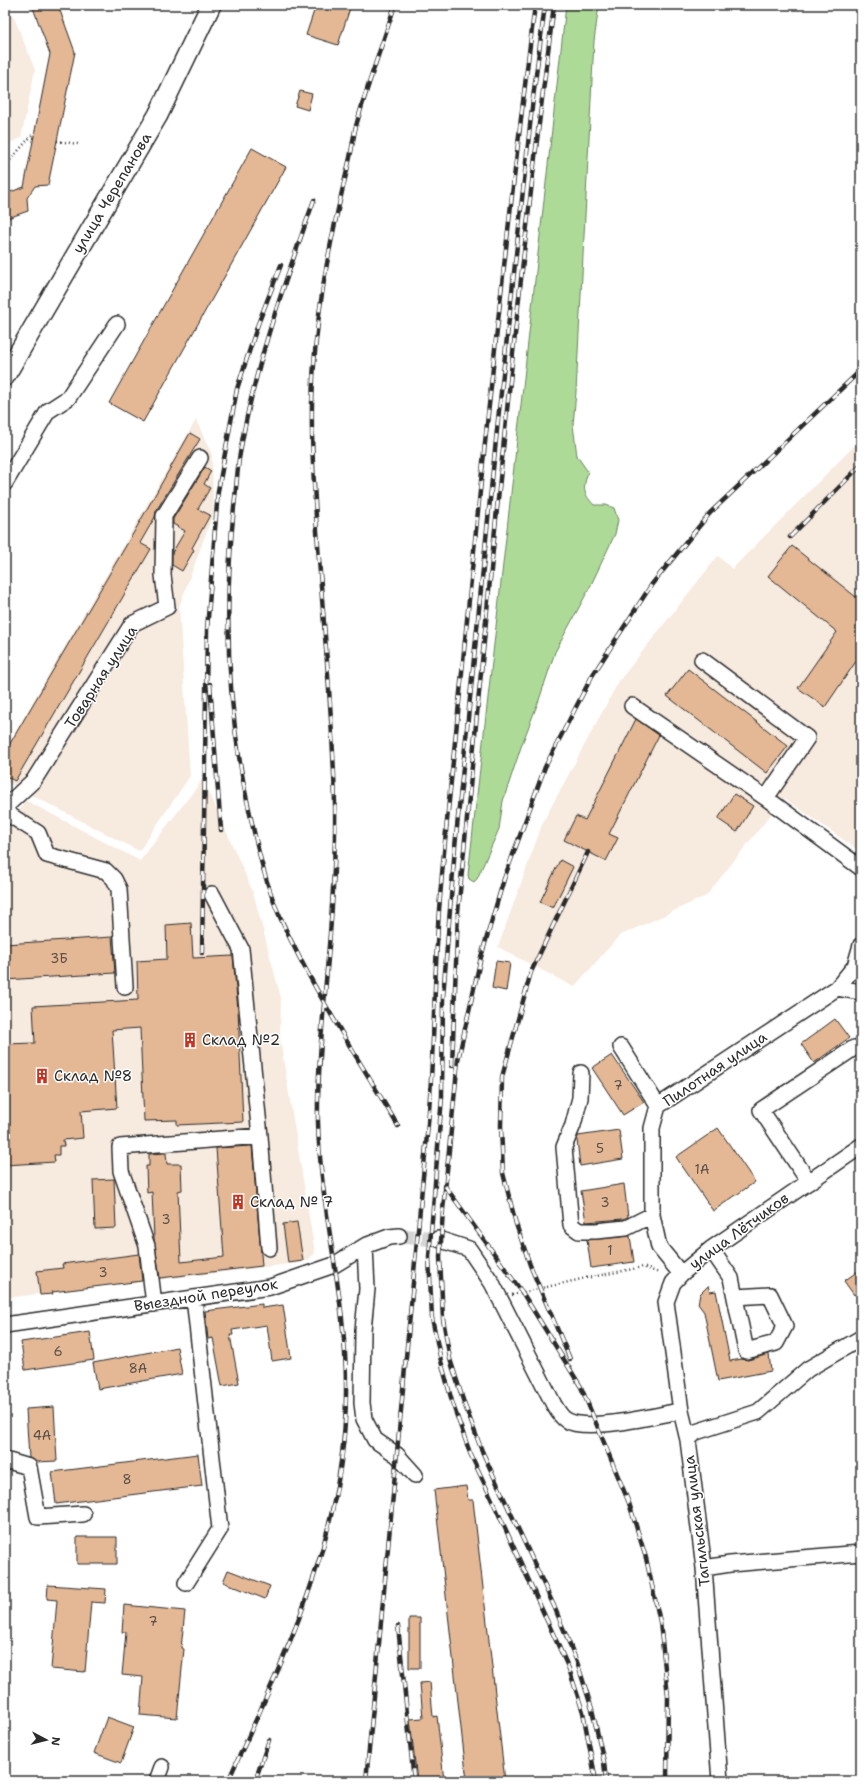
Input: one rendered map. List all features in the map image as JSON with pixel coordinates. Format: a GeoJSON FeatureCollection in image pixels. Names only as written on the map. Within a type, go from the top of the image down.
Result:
{"type":"FeatureCollection","features":[{"type":"Feature","properties":{"kind":"main road","name":"улица Черепанова"},"geometry":{"type":"LineString","coordinates":[[5,376],[158,116],[211,5]]}},
{"type":"Feature","properties":{"kind":"street"},"geometry":{"type":"LineString","coordinates":[[5,483],[48,411],[68,398],[117,324]]}},
{"type":"Feature","properties":{"kind":"street","name":"Товарная улица"},"geometry":{"type":"LineString","coordinates":[[5,808],[34,780],[132,624],[167,607],[163,575],[164,516],[200,458]]}},
{"type":"Feature","properties":{"kind":"street"},"geometry":{"type":"LineString","coordinates":[[702,660],[807,738],[766,798]]}},
{"type":"Feature","properties":{"kind":"street"},"geometry":{"type":"LineString","coordinates":[[632,706],[766,798],[861,868]]}},
{"type":"Feature","properties":{"kind":"street"},"geometry":{"type":"LineString","coordinates":[[5,812],[38,833],[47,855],[106,871],[114,879],[119,889],[125,987]]}},
{"type":"Feature","properties":{"kind":"street"},"geometry":{"type":"LineString","coordinates":[[212,894],[241,949],[260,1136],[269,1248]]}},
{"type":"Feature","properties":{"kind":"street","name":"Пилотная улица"},"geometry":{"type":"LineString","coordinates":[[681,1274],[659,1247],[652,1215],[652,1128],[658,1106],[837,988],[855,966],[861,945]]}},
{"type":"Feature","properties":{"kind":"street"},"geometry":{"type":"LineString","coordinates":[[837,988],[861,992]]}},
{"type":"Feature","properties":{"kind":"street"},"geometry":{"type":"LineString","coordinates":[[621,1047],[658,1106]]}},
{"type":"Feature","properties":{"kind":"street"},"geometry":{"type":"LineString","coordinates":[[809,1182],[761,1110],[854,1048]]}},
{"type":"Feature","properties":{"kind":"street"},"geometry":{"type":"LineString","coordinates":[[581,1073],[580,1098],[573,1125],[564,1147],[571,1225],[579,1230],[596,1231],[619,1229],[626,1228],[652,1215]]}},
{"type":"Feature","properties":{"kind":"street"},"geometry":{"type":"LineString","coordinates":[[154,1304],[147,1246],[121,1171],[120,1147],[260,1136]]}},
{"type":"Feature","properties":{"kind":"street","name":"улица Лётчиков"},"geometry":{"type":"LineString","coordinates":[[688,1440],[682,1411],[666,1302],[673,1283],[681,1274],[711,1249],[861,1146]]}},
{"type":"Feature","properties":{"kind":"street","name":"Выездной переулок"},"geometry":{"type":"LineString","coordinates":[[5,1325],[270,1287],[334,1265],[365,1246],[389,1237],[399,1236]]}},
{"type":"Feature","properties":{"kind":"street"},"geometry":{"type":"LineString","coordinates":[[438,1239],[469,1249],[492,1283],[554,1405],[565,1420],[578,1425],[598,1425],[682,1411]]}},
{"type":"Feature","properties":{"kind":"street"},"geometry":{"type":"LineString","coordinates":[[365,1246],[367,1289],[364,1330],[362,1403],[364,1418],[375,1440],[397,1455],[415,1475]]}},
{"type":"Feature","properties":{"kind":"street"},"geometry":{"type":"LineString","coordinates":[[711,1249],[731,1278],[735,1297]]}},
{"type":"Feature","properties":{"kind":"street"},"geometry":{"type":"LineString","coordinates":[[186,1583],[220,1529],[194,1298]]}},
{"type":"Feature","properties":{"kind":"street","name":"Тагильская улица"},"geometry":{"type":"LineString","coordinates":[[720,1781],[704,1568],[688,1440],[696,1432],[758,1412],[808,1369],[861,1338]]}},
{"type":"Feature","properties":{"kind":"street"},"geometry":{"type":"LineString","coordinates":[[5,1460],[29,1467],[38,1517],[84,1514]]}},
{"type":"Feature","properties":{"kind":"street"},"geometry":{"type":"LineString","coordinates":[[704,1568],[730,1564],[861,1553]]}},
{"type":"Feature","properties":{"kind":"path"},"geometry":{"type":"LineString","coordinates":[[5,166],[33,134]]}},
{"type":"Feature","properties":{"kind":"path"},"geometry":{"type":"LineString","coordinates":[[57,141],[78,144]]}},
{"type":"Feature","properties":{"kind":"path"},"geometry":{"type":"LineString","coordinates":[[518,1293],[643,1267],[659,1273]]}},
{"type":"Feature","properties":{"kind":"shaded area"},"geometry":{"type":"Polygon","coordinates":[[[13,15],[35,70],[21,138],[5,145],[5,17],[13,15]]]}},
{"type":"Feature","properties":{"kind":"shaded area"},"geometry":{"type":"Polygon","coordinates":[[[196,420],[212,455],[213,514],[179,607],[190,776],[139,851],[5,781],[5,750],[196,420]]]}},
{"type":"Feature","properties":{"kind":"shaded area"},"geometry":{"type":"Polygon","coordinates":[[[861,439],[861,852],[784,798],[706,896],[619,936],[574,987],[498,947],[543,822],[619,681],[718,556],[732,569],[861,439]]]}},
{"type":"Feature","properties":{"kind":"shaded area"},"geometry":{"type":"Polygon","coordinates":[[[203,779],[253,892],[281,998],[280,1039],[315,1253],[308,1260],[298,1263],[5,1298],[5,826],[10,828],[25,800],[140,861],[203,779]]]}},
{"type":"Feature","properties":{"kind":"green space"},"geometry":{"type":"Polygon","coordinates":[[[566,5],[599,5],[594,41],[573,425],[577,456],[588,472],[585,482],[587,497],[594,505],[606,505],[614,508],[618,520],[615,534],[590,587],[555,652],[503,801],[499,829],[477,879],[474,882],[469,879],[468,875],[566,5]]]}},
{"type":"Feature","properties":{"kind":"building"},"geometry":{"type":"Polygon","coordinates":[[[32,5],[58,5],[75,52],[48,185],[35,186],[27,198],[28,211],[5,219],[5,194],[24,187],[50,54],[32,5]]]}},
{"type":"Feature","properties":{"kind":"building"},"geometry":{"type":"Polygon","coordinates":[[[316,5],[351,5],[338,45],[306,35],[316,5]]]}},
{"type":"Feature","properties":{"kind":"building"},"geometry":{"type":"Polygon","coordinates":[[[300,91],[312,94],[308,110],[295,106],[300,91]]]}},
{"type":"Feature","properties":{"kind":"building"},"geometry":{"type":"Polygon","coordinates":[[[252,148],[286,167],[143,422],[109,403],[252,148]]]}},
{"type":"Feature","properties":{"kind":"building"},"geometry":{"type":"Polygon","coordinates":[[[190,433],[200,439],[156,511],[155,517],[140,543],[151,549],[15,781],[5,776],[5,752],[134,532],[190,433]]]}},
{"type":"Feature","properties":{"kind":"building"},"geometry":{"type":"Polygon","coordinates":[[[205,467],[211,471],[204,484],[210,488],[198,509],[210,515],[192,548],[194,550],[182,571],[172,565],[172,553],[185,531],[173,524],[173,519],[205,467]]]}},
{"type":"Feature","properties":{"kind":"building"},"geometry":{"type":"Polygon","coordinates":[[[792,546],[861,601],[861,654],[825,707],[798,688],[837,632],[768,576],[792,546]]]}},
{"type":"Feature","properties":{"kind":"building"},"geometry":{"type":"Polygon","coordinates":[[[688,669],[788,746],[767,773],[667,696],[688,669]]]}},
{"type":"Feature","properties":{"kind":"building"},"geometry":{"type":"Polygon","coordinates":[[[636,719],[659,735],[609,834],[618,838],[606,861],[564,840],[576,816],[585,820],[636,719]]]}},
{"type":"Feature","properties":{"kind":"building"},"geometry":{"type":"Polygon","coordinates":[[[734,794],[753,806],[737,832],[718,819],[734,794]]]}},
{"type":"Feature","properties":{"kind":"building"},"geometry":{"type":"Polygon","coordinates":[[[560,860],[573,867],[553,908],[540,902],[560,860]]]}},
{"type":"Feature","properties":{"kind":"building"},"geometry":{"type":"Polygon","coordinates":[[[191,923],[193,958],[233,956],[238,1010],[243,1122],[177,1125],[177,1120],[144,1121],[140,1028],[112,1030],[117,1108],[81,1111],[83,1138],[63,1140],[64,1146],[59,1146],[59,1155],[54,1155],[55,1162],[5,1165],[5,1044],[35,1043],[33,1006],[138,1000],[137,961],[167,959],[166,925],[191,923]]]}},
{"type":"Feature","properties":{"kind":"building"},"geometry":{"type":"Polygon","coordinates":[[[112,937],[115,973],[5,980],[5,944],[112,937]]]}},
{"type":"Feature","properties":{"kind":"building"},"geometry":{"type":"Polygon","coordinates":[[[496,961],[510,963],[506,991],[492,988],[496,961]]]}},
{"type":"Feature","properties":{"kind":"building"},"geometry":{"type":"Polygon","coordinates":[[[835,1019],[849,1038],[814,1063],[801,1044],[835,1019]]]}},
{"type":"Feature","properties":{"kind":"building"},"geometry":{"type":"Polygon","coordinates":[[[612,1055],[644,1102],[623,1115],[592,1068],[612,1055]]]}},
{"type":"Feature","properties":{"kind":"building"},"geometry":{"type":"Polygon","coordinates":[[[718,1128],[755,1182],[713,1211],[676,1157],[718,1128]]]}},
{"type":"Feature","properties":{"kind":"building"},"geometry":{"type":"Polygon","coordinates":[[[619,1130],[623,1159],[580,1166],[577,1140],[578,1136],[619,1130]]]}},
{"type":"Feature","properties":{"kind":"building","name":"Склад № 7"},"geometry":{"type":"Polygon","coordinates":[[[252,1146],[262,1266],[160,1278],[154,1238],[152,1192],[147,1193],[146,1166],[149,1166],[149,1154],[166,1153],[167,1164],[181,1164],[182,1190],[178,1191],[181,1262],[224,1257],[216,1148],[252,1146]]]}},
{"type":"Feature","properties":{"kind":"building"},"geometry":{"type":"Polygon","coordinates":[[[114,1179],[116,1228],[95,1229],[93,1180],[114,1179]]]}},
{"type":"Feature","properties":{"kind":"building"},"geometry":{"type":"Polygon","coordinates":[[[624,1184],[628,1217],[623,1219],[586,1222],[581,1191],[624,1184]]]}},
{"type":"Feature","properties":{"kind":"building"},"geometry":{"type":"Polygon","coordinates":[[[297,1222],[303,1261],[288,1263],[283,1224],[297,1222]]]}},
{"type":"Feature","properties":{"kind":"building"},"geometry":{"type":"Polygon","coordinates":[[[630,1236],[634,1262],[591,1268],[587,1240],[630,1236]]]}},
{"type":"Feature","properties":{"kind":"building"},"geometry":{"type":"Polygon","coordinates":[[[139,1254],[142,1281],[52,1292],[53,1294],[40,1295],[37,1271],[63,1268],[62,1264],[139,1254]]]}},
{"type":"Feature","properties":{"kind":"building"},"geometry":{"type":"Polygon","coordinates":[[[861,1269],[861,1290],[854,1295],[844,1281],[861,1269]]]}},
{"type":"Feature","properties":{"kind":"building"},"geometry":{"type":"Polygon","coordinates":[[[708,1286],[710,1292],[716,1291],[730,1361],[742,1359],[748,1360],[769,1354],[771,1371],[718,1381],[704,1312],[698,1304],[700,1294],[708,1286]]]}},
{"type":"Feature","properties":{"kind":"building"},"geometry":{"type":"Polygon","coordinates":[[[262,1304],[262,1308],[283,1305],[291,1358],[272,1361],[267,1325],[232,1330],[233,1335],[230,1335],[239,1383],[222,1386],[213,1338],[208,1339],[205,1311],[262,1304]]]}},
{"type":"Feature","properties":{"kind":"building"},"geometry":{"type":"Polygon","coordinates":[[[90,1332],[94,1360],[25,1370],[21,1342],[90,1332]]]}},
{"type":"Feature","properties":{"kind":"building"},"geometry":{"type":"Polygon","coordinates":[[[177,1347],[182,1374],[98,1389],[93,1363],[177,1347]]]}},
{"type":"Feature","properties":{"kind":"building"},"geometry":{"type":"Polygon","coordinates":[[[54,1407],[57,1461],[36,1462],[29,1458],[26,1409],[54,1407]]]}},
{"type":"Feature","properties":{"kind":"building"},"geometry":{"type":"Polygon","coordinates":[[[198,1454],[202,1486],[56,1504],[52,1472],[198,1454]]]}},
{"type":"Feature","properties":{"kind":"building"},"geometry":{"type":"Polygon","coordinates":[[[466,1486],[468,1500],[473,1500],[505,1781],[467,1781],[434,1490],[466,1486]]]}},
{"type":"Feature","properties":{"kind":"building"},"geometry":{"type":"Polygon","coordinates":[[[77,1537],[117,1537],[117,1564],[77,1564],[77,1537]]]}},
{"type":"Feature","properties":{"kind":"building"},"geometry":{"type":"Polygon","coordinates":[[[228,1570],[270,1586],[265,1599],[223,1582],[228,1570]]]}},
{"type":"Feature","properties":{"kind":"building"},"geometry":{"type":"Polygon","coordinates":[[[48,1585],[106,1589],[105,1603],[91,1602],[85,1672],[51,1669],[57,1600],[47,1599],[48,1585]]]}},
{"type":"Feature","properties":{"kind":"building"},"geometry":{"type":"Polygon","coordinates":[[[124,1605],[185,1611],[181,1648],[184,1649],[177,1718],[140,1715],[143,1677],[122,1675],[126,1632],[122,1632],[124,1605]]]}},
{"type":"Feature","properties":{"kind":"building"},"geometry":{"type":"Polygon","coordinates":[[[409,1618],[420,1618],[420,1668],[409,1668],[409,1618]]]}},
{"type":"Feature","properties":{"kind":"building"},"geometry":{"type":"Polygon","coordinates":[[[430,1682],[433,1717],[437,1716],[444,1781],[417,1781],[410,1719],[423,1718],[420,1683],[430,1682]]]}},
{"type":"Feature","properties":{"kind":"building"},"geometry":{"type":"Polygon","coordinates":[[[107,1717],[134,1727],[121,1763],[94,1753],[107,1717]]]}},
{"type":"Feature","properties":{"kind":"tunnel"},"geometry":{"type":"LineString","coordinates":[[399,1236],[438,1239]]}},
{"type":"Feature","properties":{"kind":"railway"},"geometry":{"type":"LineString","coordinates":[[228,1781],[272,1685],[310,1588],[325,1539],[337,1489],[344,1437],[346,1384],[345,1351],[338,1285],[323,1188],[318,1122],[318,1092],[334,879],[335,804],[330,702],[314,484],[312,436],[313,373],[319,312],[329,252],[356,126],[395,5]]}},
{"type":"Feature","properties":{"kind":"railway"},"geometry":{"type":"LineString","coordinates":[[366,1781],[428,1124],[432,1071],[437,937],[445,842],[498,322],[535,5]]}},
{"type":"Feature","properties":{"kind":"railway"},"geometry":{"type":"LineString","coordinates":[[545,5],[533,98],[498,420],[455,847],[443,997],[442,1097],[429,1257],[432,1318],[441,1361],[453,1405],[470,1453],[569,1669],[583,1712],[596,1781]]}},
{"type":"Feature","properties":{"kind":"railway"},"geometry":{"type":"LineString","coordinates":[[452,1066],[458,912],[484,639],[516,321],[554,5]]}},
{"type":"Feature","properties":{"kind":"railway"},"geometry":{"type":"LineString","coordinates":[[314,200],[270,328],[252,393],[239,459],[234,507],[229,587],[228,627],[232,706],[237,745],[252,823],[267,883],[275,906],[306,970],[321,997],[398,1126]]}},
{"type":"Feature","properties":{"kind":"railway"},"geometry":{"type":"LineString","coordinates":[[202,953],[207,630],[218,491],[237,389],[258,324],[281,265]]}},
{"type":"Feature","properties":{"kind":"railway"},"geometry":{"type":"LineString","coordinates":[[606,1781],[604,1762],[592,1709],[577,1662],[554,1606],[482,1451],[464,1403],[450,1359],[443,1319],[440,1257],[443,1210],[458,1060],[481,957],[504,879],[545,767],[592,676],[652,584],[710,513],[861,370]]}},
{"type":"Feature","properties":{"kind":"railway"},"geometry":{"type":"LineString","coordinates":[[790,537],[861,465]]}},
{"type":"Feature","properties":{"kind":"railway"},"geometry":{"type":"LineString","coordinates":[[210,684],[221,830]]}},
{"type":"Feature","properties":{"kind":"railway"},"geometry":{"type":"LineString","coordinates":[[570,1359],[530,1265],[516,1224],[503,1173],[501,1126],[502,1077],[531,972],[588,852]]}},
{"type":"Feature","properties":{"kind":"railway"},"geometry":{"type":"LineString","coordinates":[[445,1186],[522,1292],[581,1387],[629,1503],[646,1558],[660,1622],[668,1696],[667,1781]]}},
{"type":"Feature","properties":{"kind":"railway"},"geometry":{"type":"LineString","coordinates":[[398,1626],[414,1781]]}},
{"type":"Feature","properties":{"kind":"railway"},"geometry":{"type":"LineString","coordinates":[[255,1781],[269,1740]]}},
{"type":"Feature","properties":{"kind":"place","name":"Склад №2"},"geometry":{"type":"Point","coordinates":[190,1040]}},
{"type":"Feature","properties":{"kind":"place","name":"Склад №8"},"geometry":{"type":"Point","coordinates":[42,1076]}},
{"type":"Feature","properties":{"kind":"place","name":"Склад № 7"},"geometry":{"type":"Point","coordinates":[238,1202]}}]}
